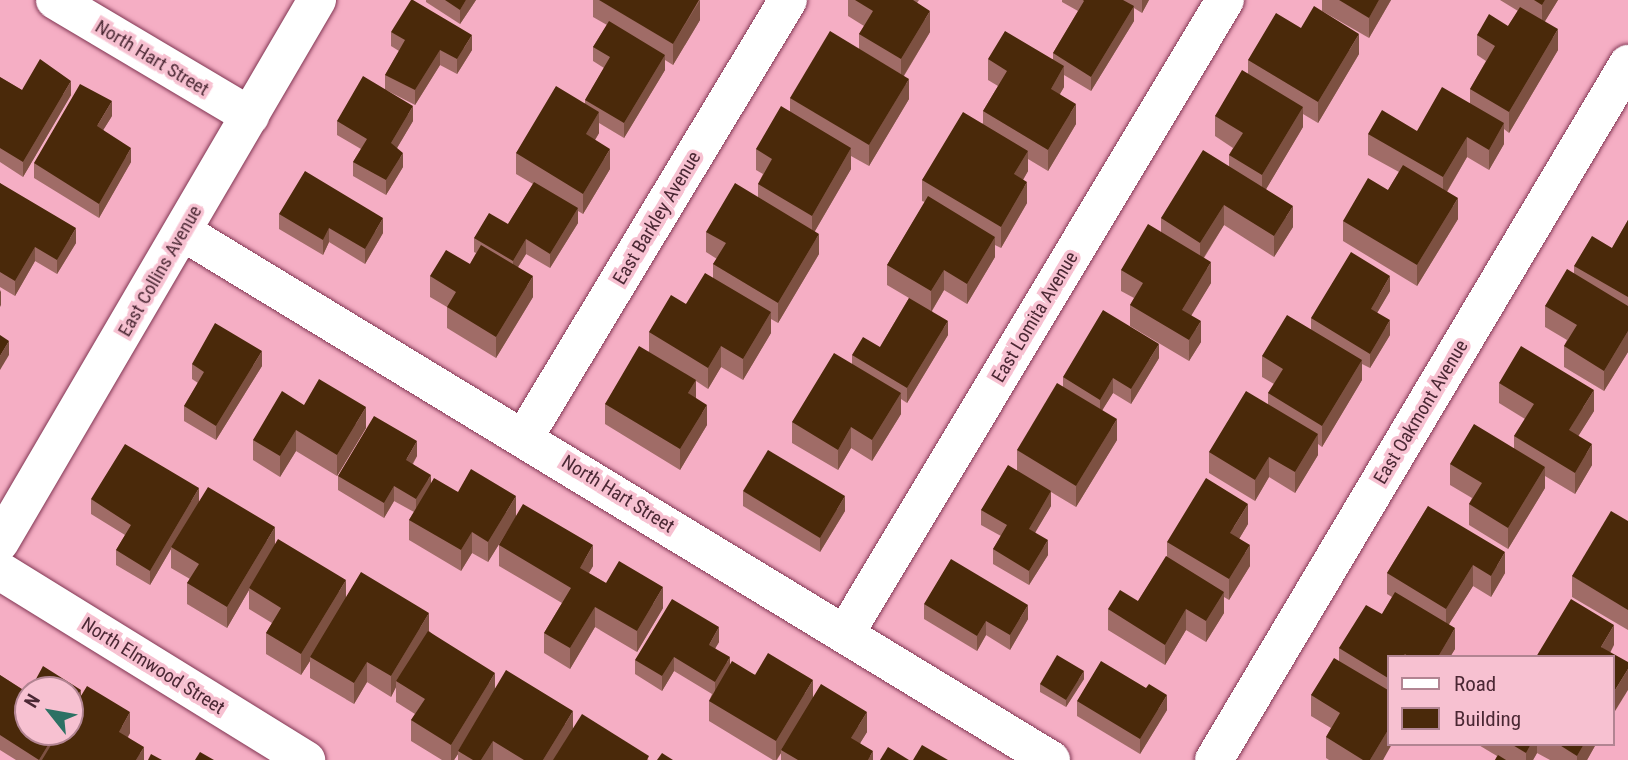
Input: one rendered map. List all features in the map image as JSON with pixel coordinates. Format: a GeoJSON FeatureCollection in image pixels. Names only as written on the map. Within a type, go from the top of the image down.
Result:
{"type":"FeatureCollection","features":[{"type":"Feature","properties":{"kind":"street","name":"North Hart Street"},"geometry":{"type":"LineString","coordinates":[[55,0],[250,116]]}},
{"type":"Feature","properties":{"kind":"street","name":"East Collins Avenue"},"geometry":{"type":"LineString","coordinates":[[0,542],[317,0]]}},
{"type":"Feature","properties":{"kind":"street","name":"East Barkley Avenue"},"geometry":{"type":"LineString","coordinates":[[525,436],[788,0]]}},
{"type":"Feature","properties":{"kind":"street","name":"East Lomita Avenue"},"geometry":{"type":"LineString","coordinates":[[845,634],[1225,0]]}},
{"type":"Feature","properties":{"kind":"street","name":"East Oakmont Avenue"},"geometry":{"type":"LineString","coordinates":[[1214,760],[1628,64]]}},
{"type":"Feature","properties":{"kind":"street","name":"North Hart Street"},"geometry":{"type":"LineString","coordinates":[[183,232],[525,436],[1051,760]]}},
{"type":"Feature","properties":{"kind":"street","name":"North Elmwood Street"},"geometry":{"type":"LineString","coordinates":[[0,571],[306,760]]}},
{"type":"Feature","properties":{"kind":"building"},"geometry":{"type":"Polygon","coordinates":[[[411,0],[472,35],[457,59],[440,50],[415,90],[385,75],[405,40],[391,32],[411,0]]]}},
{"type":"Feature","properties":{"kind":"building"},"geometry":{"type":"Polygon","coordinates":[[[445,0],[466,0],[460,10],[445,0]]]}},
{"type":"Feature","properties":{"kind":"building"},"geometry":{"type":"Polygon","coordinates":[[[599,0],[699,0],[673,44],[599,0]]]}},
{"type":"Feature","properties":{"kind":"building"},"geometry":{"type":"Polygon","coordinates":[[[855,0],[913,0],[930,11],[901,59],[859,34],[873,11],[855,0]]]}},
{"type":"Feature","properties":{"kind":"building"},"geometry":{"type":"Polygon","coordinates":[[[1083,0],[1123,0],[1134,6],[1091,77],[1053,53],[1083,0]]]}},
{"type":"Feature","properties":{"kind":"building"},"geometry":{"type":"Polygon","coordinates":[[[1339,0],[1379,0],[1369,18],[1339,0]]]}},
{"type":"Feature","properties":{"kind":"building"},"geometry":{"type":"Polygon","coordinates":[[[1314,6],[1359,34],[1318,102],[1248,60],[1276,13],[1301,28],[1314,6]]]}},
{"type":"Feature","properties":{"kind":"building"},"geometry":{"type":"Polygon","coordinates":[[[1520,7],[1558,29],[1509,112],[1470,89],[1495,46],[1477,35],[1489,14],[1508,26],[1520,7]]]}},
{"type":"Feature","properties":{"kind":"building"},"geometry":{"type":"Polygon","coordinates":[[[609,21],[665,55],[624,123],[585,100],[610,57],[593,47],[609,21]]]}},
{"type":"Feature","properties":{"kind":"building"},"geometry":{"type":"Polygon","coordinates":[[[830,31],[909,79],[869,145],[790,98],[830,31]]]}},
{"type":"Feature","properties":{"kind":"building"},"geometry":{"type":"Polygon","coordinates":[[[1005,31],[1064,66],[1051,89],[1076,104],[1048,150],[983,111],[1007,71],[988,59],[1005,31]]]}},
{"type":"Feature","properties":{"kind":"building"},"geometry":{"type":"Polygon","coordinates":[[[40,59],[71,81],[23,162],[0,148],[0,77],[22,90],[40,59]]]}},
{"type":"Feature","properties":{"kind":"building"},"geometry":{"type":"Polygon","coordinates":[[[1242,70],[1303,107],[1262,175],[1229,155],[1243,133],[1215,116],[1242,70]]]}},
{"type":"Feature","properties":{"kind":"building"},"geometry":{"type":"Polygon","coordinates":[[[363,76],[413,106],[391,143],[403,153],[386,180],[353,162],[367,139],[337,121],[363,76]]]}},
{"type":"Feature","properties":{"kind":"building"},"geometry":{"type":"Polygon","coordinates":[[[80,84],[112,101],[97,126],[131,148],[99,204],[34,163],[80,84]]]}},
{"type":"Feature","properties":{"kind":"building"},"geometry":{"type":"Polygon","coordinates":[[[556,86],[599,112],[586,134],[610,149],[583,194],[516,153],[556,86]]]}},
{"type":"Feature","properties":{"kind":"building"},"geometry":{"type":"Polygon","coordinates":[[[1442,87],[1504,123],[1489,150],[1467,137],[1443,177],[1368,134],[1382,110],[1417,131],[1442,87]]]}},
{"type":"Feature","properties":{"kind":"building"},"geometry":{"type":"Polygon","coordinates":[[[781,106],[851,148],[812,216],[758,184],[772,159],[756,149],[781,106]]]}},
{"type":"Feature","properties":{"kind":"building"},"geometry":{"type":"Polygon","coordinates":[[[963,112],[1028,151],[1014,174],[1027,182],[1001,227],[922,180],[963,112]]]}},
{"type":"Feature","properties":{"kind":"building"},"geometry":{"type":"Polygon","coordinates":[[[1203,150],[1293,206],[1274,236],[1224,205],[1200,243],[1161,218],[1203,150]]]}},
{"type":"Feature","properties":{"kind":"building"},"geometry":{"type":"Polygon","coordinates":[[[1403,165],[1458,198],[1417,265],[1343,221],[1368,178],[1388,190],[1403,165]]]}},
{"type":"Feature","properties":{"kind":"building"},"geometry":{"type":"Polygon","coordinates":[[[305,171],[383,218],[365,249],[329,228],[323,240],[279,214],[305,171]]]}},
{"type":"Feature","properties":{"kind":"building"},"geometry":{"type":"Polygon","coordinates":[[[534,182],[578,208],[550,254],[526,239],[513,261],[474,238],[489,213],[508,224],[534,182]]]}},
{"type":"Feature","properties":{"kind":"building"},"geometry":{"type":"Polygon","coordinates":[[[0,183],[76,228],[57,260],[35,247],[15,281],[0,272],[0,183]]]}},
{"type":"Feature","properties":{"kind":"building"},"geometry":{"type":"Polygon","coordinates":[[[735,183],[819,234],[778,303],[713,264],[726,243],[706,232],[735,183]]]}},
{"type":"Feature","properties":{"kind":"building"},"geometry":{"type":"Polygon","coordinates":[[[928,196],[995,237],[967,284],[944,270],[931,291],[887,265],[928,196]]]}},
{"type":"Feature","properties":{"kind":"building"},"geometry":{"type":"Polygon","coordinates":[[[1628,220],[1628,297],[1574,266],[1592,236],[1612,248],[1628,220]]]}},
{"type":"Feature","properties":{"kind":"building"},"geometry":{"type":"Polygon","coordinates":[[[1148,224],[1211,262],[1182,310],[1201,321],[1189,340],[1130,305],[1143,283],[1121,270],[1148,224]]]}},
{"type":"Feature","properties":{"kind":"building"},"geometry":{"type":"Polygon","coordinates":[[[481,245],[533,276],[496,337],[447,307],[456,292],[430,276],[446,250],[470,264],[481,245]]]}},
{"type":"Feature","properties":{"kind":"building"},"geometry":{"type":"Polygon","coordinates":[[[1351,252],[1390,276],[1371,309],[1390,320],[1370,354],[1311,318],[1351,252]]]}},
{"type":"Feature","properties":{"kind":"building"},"geometry":{"type":"Polygon","coordinates":[[[1567,269],[1628,306],[1628,331],[1604,371],[1564,346],[1577,325],[1545,306],[1567,269]]]}},
{"type":"Feature","properties":{"kind":"building"},"geometry":{"type":"Polygon","coordinates":[[[705,273],[771,312],[743,359],[721,346],[708,368],[649,332],[671,295],[686,304],[705,273]]]}},
{"type":"Feature","properties":{"kind":"building"},"geometry":{"type":"Polygon","coordinates":[[[909,298],[948,321],[907,388],[852,355],[863,337],[880,347],[909,298]]]}},
{"type":"Feature","properties":{"kind":"building"},"geometry":{"type":"Polygon","coordinates":[[[1103,310],[1159,344],[1131,389],[1113,378],[1100,400],[1063,377],[1103,310]]]}},
{"type":"Feature","properties":{"kind":"building"},"geometry":{"type":"Polygon","coordinates":[[[1287,315],[1362,360],[1322,426],[1268,393],[1283,369],[1262,356],[1287,315]]]}},
{"type":"Feature","properties":{"kind":"building"},"geometry":{"type":"Polygon","coordinates":[[[215,323],[262,351],[216,426],[184,406],[204,372],[192,364],[215,323]]]}},
{"type":"Feature","properties":{"kind":"building"},"geometry":{"type":"Polygon","coordinates":[[[0,335],[9,341],[0,356],[0,335]]]}},
{"type":"Feature","properties":{"kind":"building"},"geometry":{"type":"Polygon","coordinates":[[[639,346],[696,380],[688,393],[707,405],[680,449],[605,404],[639,346]]]}},
{"type":"Feature","properties":{"kind":"building"},"geometry":{"type":"Polygon","coordinates":[[[1521,346],[1594,390],[1569,430],[1592,444],[1575,473],[1514,436],[1534,404],[1499,383],[1521,346]]]}},
{"type":"Feature","properties":{"kind":"building"},"geometry":{"type":"Polygon","coordinates":[[[834,353],[901,393],[872,440],[851,427],[838,450],[792,422],[834,353]]]}},
{"type":"Feature","properties":{"kind":"building"},"geometry":{"type":"Polygon","coordinates":[[[319,379],[366,407],[337,455],[296,430],[280,456],[253,440],[282,391],[304,405],[319,379]]]}},
{"type":"Feature","properties":{"kind":"building"},"geometry":{"type":"Polygon","coordinates":[[[1057,383],[1117,419],[1076,486],[1017,450],[1057,383]]]}},
{"type":"Feature","properties":{"kind":"building"},"geometry":{"type":"Polygon","coordinates":[[[1246,391],[1318,434],[1295,472],[1269,457],[1255,480],[1209,452],[1246,391]]]}},
{"type":"Feature","properties":{"kind":"building"},"geometry":{"type":"Polygon","coordinates":[[[374,416],[417,441],[406,460],[431,475],[416,499],[394,486],[384,503],[338,476],[374,416]]]}},
{"type":"Feature","properties":{"kind":"building"},"geometry":{"type":"Polygon","coordinates":[[[1474,424],[1545,467],[1508,528],[1469,504],[1482,483],[1450,464],[1474,424]]]}},
{"type":"Feature","properties":{"kind":"building"},"geometry":{"type":"Polygon","coordinates":[[[125,444],[199,488],[150,571],[116,550],[131,525],[91,499],[125,444]]]}},
{"type":"Feature","properties":{"kind":"building"},"geometry":{"type":"Polygon","coordinates":[[[768,450],[845,496],[820,538],[743,491],[768,450]]]}},
{"type":"Feature","properties":{"kind":"building"},"geometry":{"type":"Polygon","coordinates":[[[1008,465],[1051,491],[1029,529],[1048,540],[1029,571],[993,549],[1007,525],[981,510],[1008,465]]]}},
{"type":"Feature","properties":{"kind":"building"},"geometry":{"type":"Polygon","coordinates":[[[471,469],[516,496],[488,542],[472,532],[461,550],[409,520],[434,478],[458,492],[471,469]]]}},
{"type":"Feature","properties":{"kind":"building"},"geometry":{"type":"Polygon","coordinates":[[[1206,478],[1248,504],[1230,533],[1250,545],[1229,579],[1167,542],[1206,478]]]}},
{"type":"Feature","properties":{"kind":"building"},"geometry":{"type":"Polygon","coordinates":[[[208,487],[275,527],[227,607],[187,583],[199,564],[171,547],[208,487]]]}},
{"type":"Feature","properties":{"kind":"building"},"geometry":{"type":"Polygon","coordinates":[[[523,504],[593,545],[580,568],[606,583],[619,561],[663,587],[637,631],[595,607],[570,648],[544,633],[571,588],[499,545],[523,504]]]}},
{"type":"Feature","properties":{"kind":"building"},"geometry":{"type":"Polygon","coordinates":[[[1428,506],[1505,552],[1491,576],[1473,565],[1446,609],[1387,573],[1428,506]]]}},
{"type":"Feature","properties":{"kind":"building"},"geometry":{"type":"Polygon","coordinates":[[[1611,511],[1628,521],[1628,610],[1572,576],[1611,511]]]}},
{"type":"Feature","properties":{"kind":"building"},"geometry":{"type":"Polygon","coordinates":[[[278,539],[346,580],[301,654],[266,633],[281,608],[249,588],[278,539]]]}},
{"type":"Feature","properties":{"kind":"building"},"geometry":{"type":"Polygon","coordinates":[[[1166,556],[1224,592],[1206,621],[1186,609],[1165,645],[1108,609],[1120,590],[1138,601],[1166,556]]]}},
{"type":"Feature","properties":{"kind":"building"},"geometry":{"type":"Polygon","coordinates":[[[951,559],[1028,605],[1010,635],[986,621],[977,636],[924,604],[951,559]]]}},
{"type":"Feature","properties":{"kind":"building"},"geometry":{"type":"Polygon","coordinates":[[[361,572],[429,613],[391,676],[367,662],[354,683],[310,657],[361,572]]]}},
{"type":"Feature","properties":{"kind":"building"},"geometry":{"type":"Polygon","coordinates":[[[1395,592],[1455,628],[1439,655],[1386,655],[1386,677],[1339,648],[1366,605],[1382,614],[1395,592]]]}},
{"type":"Feature","properties":{"kind":"building"},"geometry":{"type":"Polygon","coordinates":[[[672,599],[719,627],[709,645],[730,657],[715,682],[674,657],[662,676],[635,660],[672,599]]]}},
{"type":"Feature","properties":{"kind":"building"},"geometry":{"type":"Polygon","coordinates":[[[1571,599],[1614,625],[1601,647],[1628,662],[1628,669],[1614,692],[1614,655],[1537,655],[1571,599]]]}},
{"type":"Feature","properties":{"kind":"building"},"geometry":{"type":"Polygon","coordinates":[[[428,631],[495,673],[451,745],[411,720],[425,699],[396,681],[428,631]]]}},
{"type":"Feature","properties":{"kind":"building"},"geometry":{"type":"Polygon","coordinates":[[[768,653],[813,680],[776,741],[709,701],[732,661],[755,675],[768,653]]]}},
{"type":"Feature","properties":{"kind":"building"},"geometry":{"type":"Polygon","coordinates":[[[1057,655],[1084,671],[1066,700],[1040,684],[1057,655]]]}},
{"type":"Feature","properties":{"kind":"building"},"geometry":{"type":"Polygon","coordinates":[[[1334,658],[1386,689],[1386,733],[1370,760],[1363,760],[1326,737],[1340,713],[1311,695],[1334,658]]]}},
{"type":"Feature","properties":{"kind":"building"},"geometry":{"type":"Polygon","coordinates":[[[1101,661],[1146,688],[1149,684],[1167,695],[1140,739],[1077,701],[1101,661]]]}},
{"type":"Feature","properties":{"kind":"building"},"geometry":{"type":"Polygon","coordinates":[[[43,666],[59,676],[38,676],[43,666]]]}},
{"type":"Feature","properties":{"kind":"building"},"geometry":{"type":"Polygon","coordinates":[[[506,670],[573,711],[543,760],[524,760],[493,741],[481,760],[473,760],[458,751],[506,670]]]}},
{"type":"Feature","properties":{"kind":"building"},"geometry":{"type":"Polygon","coordinates":[[[0,675],[14,684],[14,744],[0,735],[0,675]]]}},
{"type":"Feature","properties":{"kind":"building"},"geometry":{"type":"Polygon","coordinates":[[[821,684],[867,712],[851,738],[873,751],[868,760],[798,760],[781,750],[821,684]]]}},
{"type":"Feature","properties":{"kind":"building"},"geometry":{"type":"Polygon","coordinates":[[[87,686],[130,712],[119,732],[144,747],[136,760],[42,760],[50,746],[84,746],[84,691],[87,686]]]}},
{"type":"Feature","properties":{"kind":"building"},"geometry":{"type":"Polygon","coordinates":[[[582,714],[649,756],[647,760],[553,760],[582,714]]]}},
{"type":"Feature","properties":{"kind":"building"},"geometry":{"type":"Polygon","coordinates":[[[922,745],[948,760],[913,760],[922,745]]]}},
{"type":"Feature","properties":{"kind":"building"},"geometry":{"type":"Polygon","coordinates":[[[17,746],[48,746],[39,760],[17,746]]]}},
{"type":"Feature","properties":{"kind":"building"},"geometry":{"type":"Polygon","coordinates":[[[1514,746],[1530,746],[1526,753],[1514,746]]]}},
{"type":"Feature","properties":{"kind":"building"},"geometry":{"type":"Polygon","coordinates":[[[1561,746],[1583,746],[1577,756],[1561,746]]]}},
{"type":"Feature","properties":{"kind":"building"},"geometry":{"type":"Polygon","coordinates":[[[888,747],[909,760],[880,760],[888,747]]]}},
{"type":"Feature","properties":{"kind":"building"},"geometry":{"type":"Polygon","coordinates":[[[200,752],[214,760],[195,760],[200,752]]]}},
{"type":"Feature","properties":{"kind":"building"},"geometry":{"type":"Polygon","coordinates":[[[662,753],[673,760],[657,760],[662,753]]]}},
{"type":"Feature","properties":{"kind":"building"},"geometry":{"type":"Polygon","coordinates":[[[151,754],[162,760],[148,760],[151,754]]]}}]}
